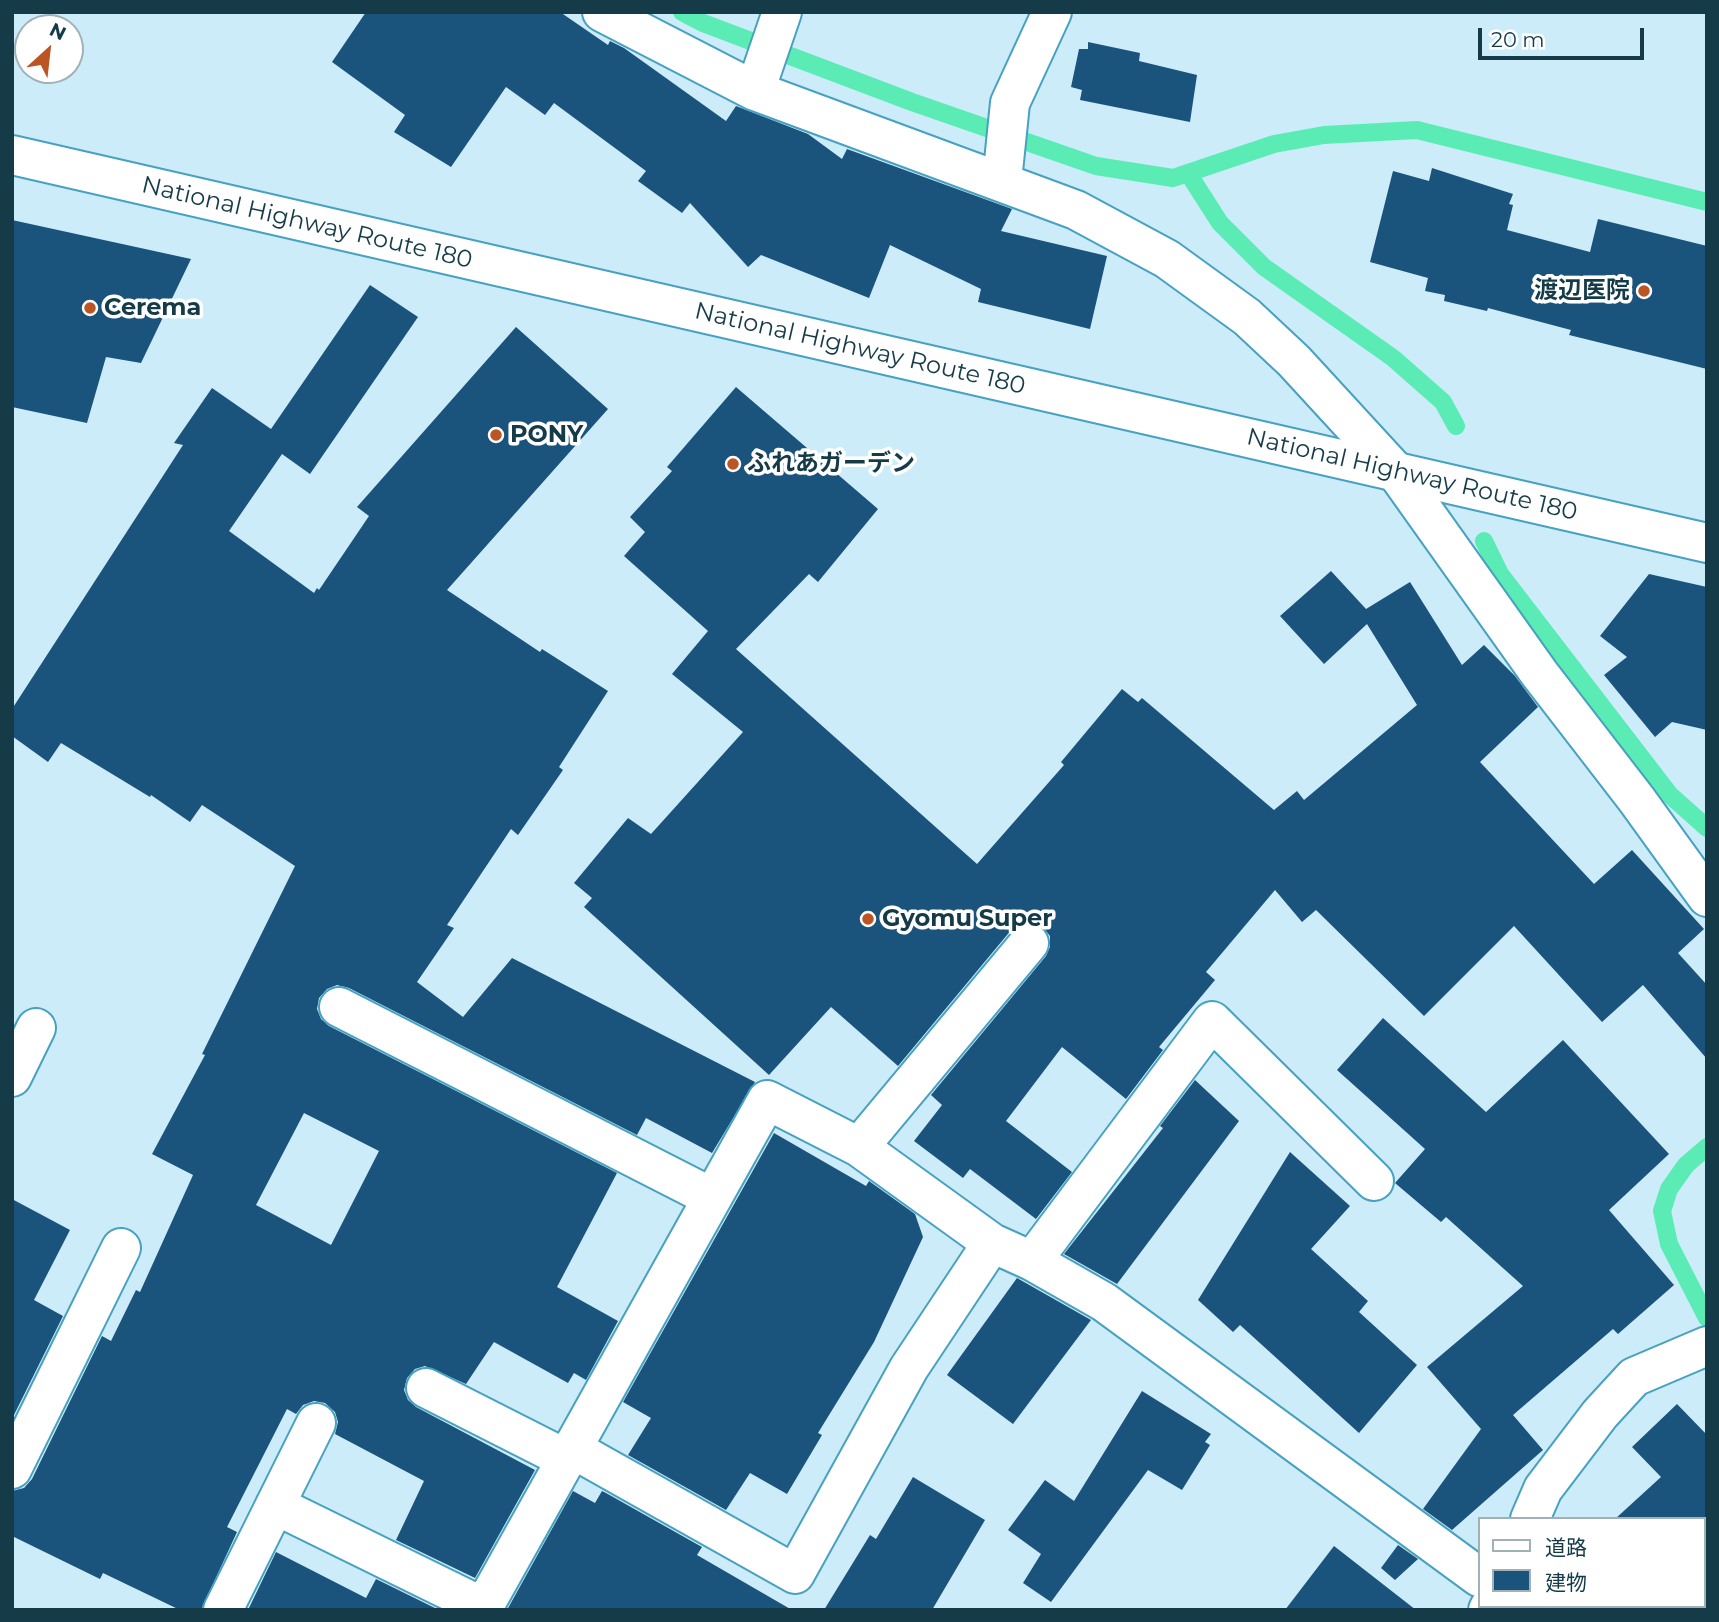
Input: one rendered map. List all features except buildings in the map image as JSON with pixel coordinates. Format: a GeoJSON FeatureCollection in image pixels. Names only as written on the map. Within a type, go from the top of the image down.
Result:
{"type":"FeatureCollection","features":[{"type":"Feature","properties":{"kind":"main road"},"geometry":{"type":"LineString","coordinates":[[602,12],[755,91],[1076,210],[1167,259],[1247,317],[1294,361],[1396,472],[1539,673],[1637,800],[1707,897]]}},
{"type":"Feature","properties":{"kind":"main road"},"geometry":{"type":"LineString","coordinates":[[1002,181],[1010,103],[1052,12]]}},
{"type":"Feature","properties":{"kind":"main road"},"geometry":{"type":"LineString","coordinates":[[755,91],[781,13]]}},
{"type":"Feature","properties":{"kind":"main road","name":"National Highway Route 180"},"geometry":{"type":"LineString","coordinates":[[12,155],[1707,543]]}},
{"type":"Feature","properties":{"kind":"main road"},"geometry":{"type":"LineString","coordinates":[[859,1147],[1030,943]]}},
{"type":"Feature","properties":{"kind":"main road"},"geometry":{"type":"LineString","coordinates":[[339,1007],[711,1197]]}},
{"type":"Feature","properties":{"kind":"main road"},"geometry":{"type":"LineString","coordinates":[[1032,1261],[1212,1021],[1374,1181]]}},
{"type":"Feature","properties":{"kind":"main road"},"geometry":{"type":"LineString","coordinates":[[12,1077],[36,1028]]}},
{"type":"Feature","properties":{"kind":"main road"},"geometry":{"type":"LineString","coordinates":[[275,1505],[482,1609],[766,1100],[859,1147],[992,1243],[1032,1261],[1104,1302],[1478,1576]]}},
{"type":"Feature","properties":{"kind":"main road"},"geometry":{"type":"LineString","coordinates":[[426,1388],[568,1454],[795,1574],[909,1368],[992,1243]]}},
{"type":"Feature","properties":{"kind":"main road"},"geometry":{"type":"LineString","coordinates":[[12,1469],[121,1248]]}},
{"type":"Feature","properties":{"kind":"main road"},"geometry":{"type":"LineString","coordinates":[[1531,1517],[1543,1489],[1600,1415],[1634,1377],[1707,1346]]}},
{"type":"Feature","properties":{"kind":"main road"},"geometry":{"type":"LineString","coordinates":[[223,1610],[316,1423]]}},
{"type":"Feature","properties":{"kind":"waterway"},"geometry":{"type":"LineString","coordinates":[[682,12],[703,23],[912,102],[1096,166],[1173,178],[1274,144],[1324,135],[1417,130],[1707,202]]}},
{"type":"Feature","properties":{"kind":"waterway"},"geometry":{"type":"LineString","coordinates":[[1188,173],[1220,223],[1264,267],[1393,358],[1443,402],[1456,426]]}},
{"type":"Feature","properties":{"kind":"waterway"},"geometry":{"type":"LineString","coordinates":[[1484,541],[1500,574],[1670,795],[1707,828]]}},
{"type":"Feature","properties":{"kind":"waterway"},"geometry":{"type":"LineString","coordinates":[[1707,1147],[1686,1165],[1669,1189],[1662,1211],[1669,1244],[1707,1318]]}},
{"type":"Feature","properties":{"kind":"place","name":"渡辺医院"},"geometry":{"type":"Point","coordinates":[1644,291]}},
{"type":"Feature","properties":{"kind":"place","name":"Cerema"},"geometry":{"type":"Point","coordinates":[90,308]}},
{"type":"Feature","properties":{"kind":"place","name":"PONY"},"geometry":{"type":"Point","coordinates":[496,435]}},
{"type":"Feature","properties":{"kind":"place","name":"ふれあガーデン"},"geometry":{"type":"Point","coordinates":[733,464]}},
{"type":"Feature","properties":{"kind":"place","name":"Gyomu Super"},"geometry":{"type":"Point","coordinates":[868,919]}}]}
